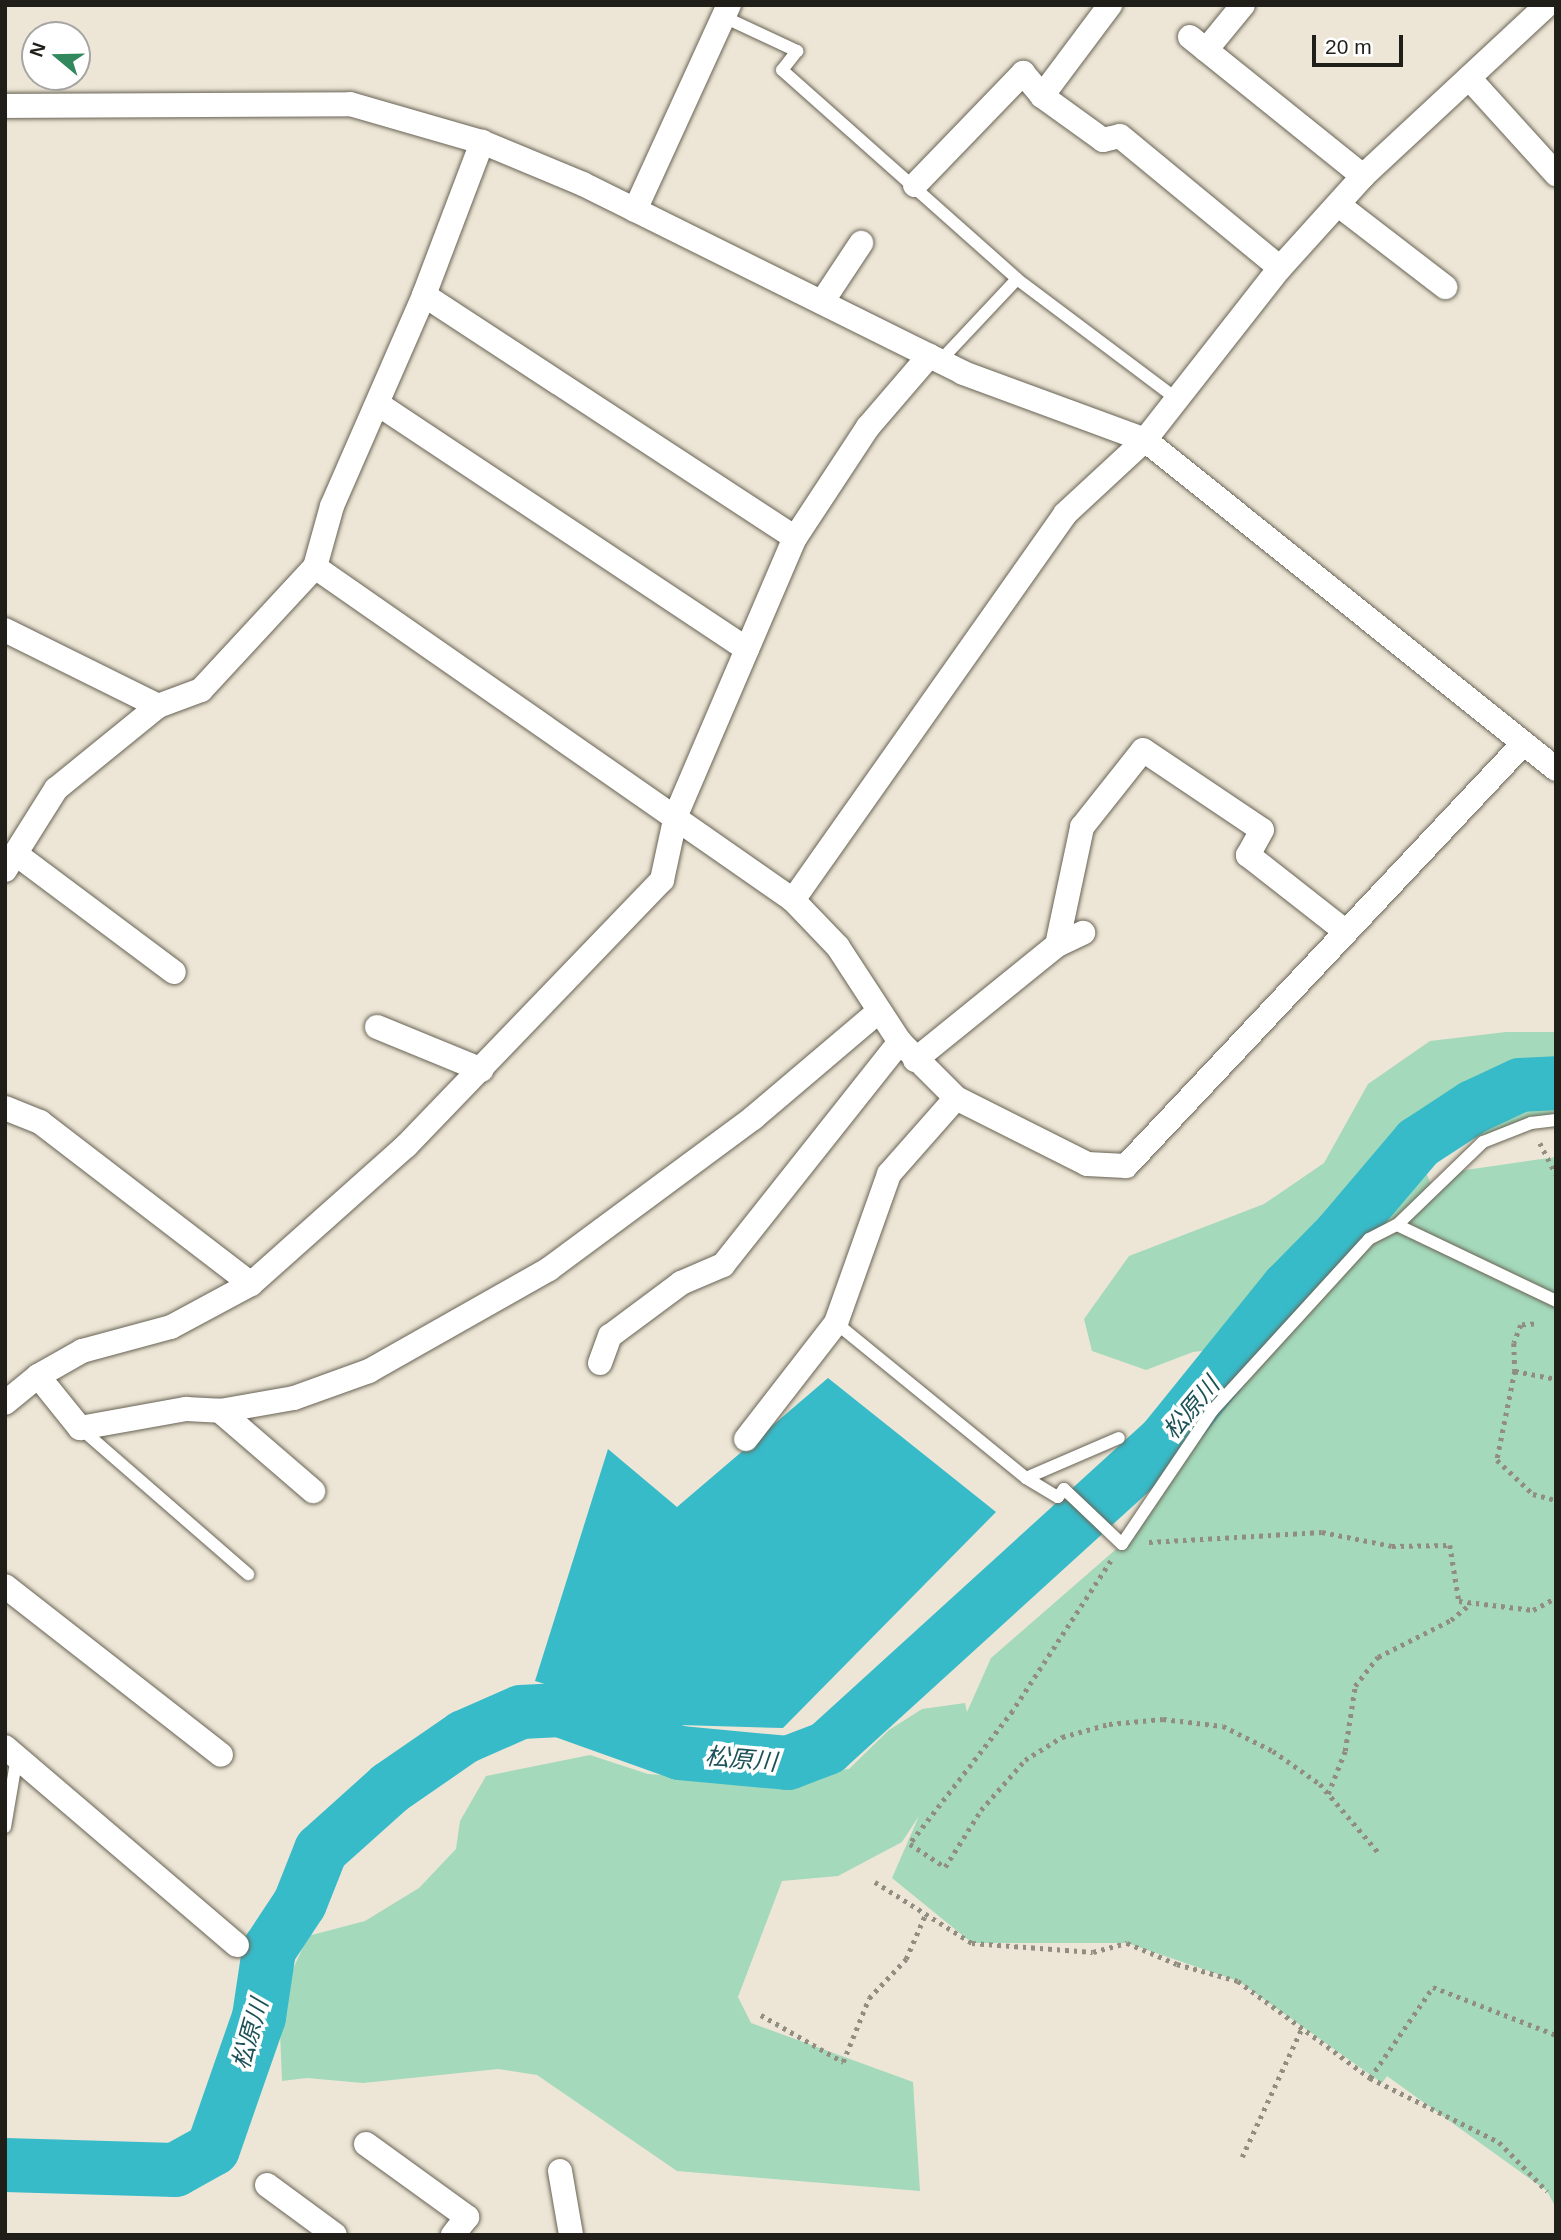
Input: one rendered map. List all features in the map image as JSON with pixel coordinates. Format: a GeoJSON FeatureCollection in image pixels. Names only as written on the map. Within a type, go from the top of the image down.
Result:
{"type":"FeatureCollection","features":[{"type":"Feature","properties":{"kind":"street"},"geometry":{"type":"LineString","coordinates":[[1042,96],[1110,5]]}},
{"type":"Feature","properties":{"kind":"street"},"geometry":{"type":"LineString","coordinates":[[1243,5],[1198,43],[1363,176]]}},
{"type":"Feature","properties":{"kind":"street"},"geometry":{"type":"LineString","coordinates":[[793,900],[1065,514],[1145,440],[1280,268],[1340,206],[1363,176],[1547,5]]}},
{"type":"Feature","properties":{"kind":"street"},"geometry":{"type":"LineString","coordinates":[[635,211],[726,11]]}},
{"type":"Feature","properties":{"kind":"street"},"geometry":{"type":"LineString","coordinates":[[915,185],[1023,74],[1042,96],[1103,140],[1120,136],[1280,268]]}},
{"type":"Feature","properties":{"kind":"street"},"geometry":{"type":"LineString","coordinates":[[1469,78],[1556,174]]}},
{"type":"Feature","properties":{"kind":"street"},"geometry":{"type":"LineString","coordinates":[[5,106],[350,104],[482,142],[635,211],[934,359],[1145,440],[1556,769]]}},
{"type":"Feature","properties":{"kind":"street"},"geometry":{"type":"LineString","coordinates":[[174,972],[10,862],[56,789],[158,706],[201,690],[315,567],[332,506],[424,295],[482,142]]}},
{"type":"Feature","properties":{"kind":"street"},"geometry":{"type":"LineString","coordinates":[[1340,206],[1445,287]]}},
{"type":"Feature","properties":{"kind":"street"},"geometry":{"type":"LineString","coordinates":[[822,302],[861,243]]}},
{"type":"Feature","properties":{"kind":"street"},"geometry":{"type":"LineString","coordinates":[[424,295],[795,538]]}},
{"type":"Feature","properties":{"kind":"street"},"geometry":{"type":"LineString","coordinates":[[5,1403],[38,1376],[82,1351],[171,1328],[251,1284],[406,1146],[662,880],[676,815],[795,538],[868,427],[934,359]]}},
{"type":"Feature","properties":{"kind":"street"},"geometry":{"type":"LineString","coordinates":[[378,404],[747,649]]}},
{"type":"Feature","properties":{"kind":"street"},"geometry":{"type":"LineString","coordinates":[[315,567],[676,815],[793,900],[838,947],[877,1013],[908,1051],[956,1098],[1087,1164],[1126,1166],[1523,744]]}},
{"type":"Feature","properties":{"kind":"street"},"geometry":{"type":"LineString","coordinates":[[5,630],[158,706]]}},
{"type":"Feature","properties":{"kind":"street"},"geometry":{"type":"LineString","coordinates":[[1057,945],[1082,827],[1143,750],[1262,830],[1248,855],[1345,931]]}},
{"type":"Feature","properties":{"kind":"street"},"geometry":{"type":"LineString","coordinates":[[600,1363],[610,1336],[681,1283],[723,1265],[908,1051],[1057,945],[1083,933]]}},
{"type":"Feature","properties":{"kind":"street"},"geometry":{"type":"LineString","coordinates":[[38,1376],[80,1428],[186,1409],[220,1411],[294,1398],[369,1371],[549,1269],[753,1118],[877,1013]]}},
{"type":"Feature","properties":{"kind":"street"},"geometry":{"type":"LineString","coordinates":[[377,1027],[482,1070]]}},
{"type":"Feature","properties":{"kind":"street"},"geometry":{"type":"LineString","coordinates":[[746,1439],[836,1323],[889,1174],[956,1098]]}},
{"type":"Feature","properties":{"kind":"street"},"geometry":{"type":"LineString","coordinates":[[5,1108],[40,1122],[251,1284]]}},
{"type":"Feature","properties":{"kind":"street"},"geometry":{"type":"LineString","coordinates":[[220,1411],[313,1491]]}},
{"type":"Feature","properties":{"kind":"street"},"geometry":{"type":"LineString","coordinates":[[5,1586],[221,1755]]}},
{"type":"Feature","properties":{"kind":"street"},"geometry":{"type":"LineString","coordinates":[[11,1752],[237,1945]]}},
{"type":"Feature","properties":{"kind":"street"},"geometry":{"type":"LineString","coordinates":[[366,2144],[467,2217],[453,2235]]}},
{"type":"Feature","properties":{"kind":"street"},"geometry":{"type":"LineString","coordinates":[[560,2171],[571,2235]]}},
{"type":"Feature","properties":{"kind":"street"},"geometry":{"type":"LineString","coordinates":[[267,2185],[335,2235]]}},
{"type":"Feature","properties":{"kind":"lane"},"geometry":{"type":"LineString","coordinates":[[726,11],[797,51],[782,70],[915,185],[1017,279],[1177,399]]}},
{"type":"Feature","properties":{"kind":"lane"},"geometry":{"type":"LineString","coordinates":[[934,359],[1017,279]]}},
{"type":"Feature","properties":{"kind":"lane"},"geometry":{"type":"LineString","coordinates":[[836,1323],[1026,1478],[1058,1497],[1064,1489],[1122,1544],[1212,1411],[1369,1239],[1397,1225],[1483,1142],[1531,1123],[1556,1120]]}},
{"type":"Feature","properties":{"kind":"lane"},"geometry":{"type":"LineString","coordinates":[[1397,1225],[1556,1301]]}},
{"type":"Feature","properties":{"kind":"lane"},"geometry":{"type":"LineString","coordinates":[[80,1428],[248,1574]]}},
{"type":"Feature","properties":{"kind":"lane"},"geometry":{"type":"LineString","coordinates":[[1026,1478],[1119,1438]]}},
{"type":"Feature","properties":{"kind":"lane"},"geometry":{"type":"LineString","coordinates":[[5,1827],[11,1752]]}},
{"type":"Feature","properties":{"kind":"path"},"geometry":{"type":"LineString","coordinates":[[1531,1123],[1556,1174]]}},
{"type":"Feature","properties":{"kind":"path"},"geometry":{"type":"LineString","coordinates":[[1534,1324],[1521,1325],[1514,1343],[1515,1371],[1497,1460],[1533,1494],[1556,1500]]}},
{"type":"Feature","properties":{"kind":"path"},"geometry":{"type":"LineString","coordinates":[[1515,1371],[1556,1379]]}},
{"type":"Feature","properties":{"kind":"path"},"geometry":{"type":"LineString","coordinates":[[1378,1853],[1328,1795],[1273,1751],[1223,1726],[1164,1719],[1109,1724],[1062,1737],[1025,1760],[981,1810],[945,1867],[910,1844],[1013,1711],[1122,1544],[1322,1532],[1392,1546],[1450,1545],[1459,1601],[1533,1610],[1556,1598]]}},
{"type":"Feature","properties":{"kind":"path"},"geometry":{"type":"LineString","coordinates":[[1328,1795],[1345,1751],[1355,1686],[1378,1657],[1451,1620],[1471,1603]]}},
{"type":"Feature","properties":{"kind":"path"},"geometry":{"type":"LineString","coordinates":[[875,1882],[972,1943],[1093,1952],[1127,1943],[1177,1964],[1238,1981],[1370,2078],[1499,2142],[1547,2191]]}},
{"type":"Feature","properties":{"kind":"path"},"geometry":{"type":"LineString","coordinates":[[761,2015],[843,2062],[869,1998],[906,1959],[926,1913]]}},
{"type":"Feature","properties":{"kind":"path"},"geometry":{"type":"LineString","coordinates":[[1370,2078],[1433,1987],[1556,2035]]}},
{"type":"Feature","properties":{"kind":"path"},"geometry":{"type":"LineString","coordinates":[[1242,2157],[1301,2028]]}},
{"type":"Feature","properties":{"kind":"green space"},"geometry":{"type":"Polygon","coordinates":[[[1506,1032],[1556,1032],[1556,1113],[1419,1156],[1433,1189],[1452,1172],[1556,1157],[1556,2208],[1547,2191],[1387,2076],[1382,2083],[1238,1981],[1127,1943],[972,1943],[892,1878],[919,1816],[902,1842],[838,1876],[782,1881],[738,1997],[751,2023],[913,2082],[920,2191],[677,2171],[537,2075],[498,2069],[363,2083],[307,2078],[282,2081],[280,2031],[293,1969],[308,1936],[365,1921],[419,1888],[456,1849],[460,1821],[486,1776],[590,1755],[648,1774],[731,1780],[849,1769],[889,1730],[922,1709],[965,1703],[967,1712],[991,1658],[1122,1544],[1206,1420],[1271,1343],[1193,1352],[1146,1370],[1092,1351],[1084,1319],[1129,1256],[1264,1204],[1324,1163],[1368,1084],[1430,1041],[1506,1032]]]}},
{"type":"Feature","properties":{"kind":"water"},"geometry":{"type":"Polygon","coordinates":[[[828,1378],[996,1512],[783,1728],[679,1725],[535,1681],[608,1449],[677,1507],[828,1378]]]}},
{"type":"Feature","properties":{"kind":"waterway","name":"松原川"},"geometry":{"type":"LineString","coordinates":[[5,2165],[175,2170],[213,2149],[259,2017],[269,1950],[300,1903],[321,1850],[390,1788],[464,1737],[521,1712],[560,1710],[680,1753],[788,1763],[827,1748],[1166,1439],[1288,1288],[1340,1235],[1418,1143],[1473,1107],[1520,1085],[1556,1083]]}}]}
